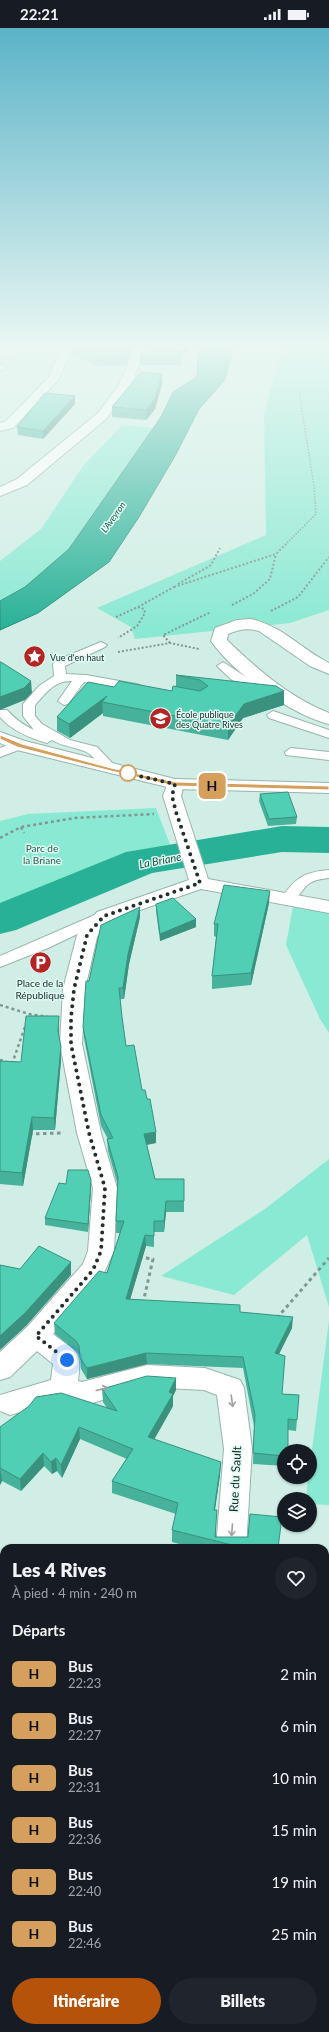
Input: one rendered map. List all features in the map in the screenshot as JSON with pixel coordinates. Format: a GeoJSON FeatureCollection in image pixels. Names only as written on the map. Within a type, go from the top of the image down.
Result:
{"type":"FeatureCollection","features":[{"type":"Feature","properties":{"kind":"street"},"geometry":{"type":"LineString","coordinates":[[0,492],[22,482],[70,443]]}},
{"type":"Feature","properties":{"kind":"street"},"geometry":{"type":"LineString","coordinates":[[329,669],[274,633],[259,625],[242,623],[229,626],[221,631],[219,641],[227,659],[309,711],[329,719]]}},
{"type":"Feature","properties":{"kind":"street"},"geometry":{"type":"LineString","coordinates":[[0,737],[19,745],[111,770],[175,784],[329,788]]}},
{"type":"Feature","properties":{"kind":"street"},"geometry":{"type":"LineString","coordinates":[[175,784],[172,796],[199,879]]}},
{"type":"Feature","properties":{"kind":"street"},"geometry":{"type":"LineString","coordinates":[[0,1369],[36,1336],[93,1270],[101,1251],[105,1188],[89,1133],[71,1044],[71,1018],[74,989],[87,935],[104,916],[199,879],[329,907]]}},
{"type":"Feature","properties":{"kind":"street"},"geometry":{"type":"LineString","coordinates":[[3,1400],[64,1388],[67,1360],[36,1336]]}},
{"type":"Feature","properties":{"kind":"street","name":"Rue du Sault"},"geometry":{"type":"LineString","coordinates":[[64,1388],[82,1394],[147,1376],[205,1380],[230,1388],[238,1449],[231,1544]]}},
{"type":"Feature","properties":{"kind":"lane"},"geometry":{"type":"LineString","coordinates":[[60,678],[59,664],[101,645]]}},
{"type":"Feature","properties":{"kind":"lane"},"geometry":{"type":"LineString","coordinates":[[66,743],[38,727],[29,716],[29,704],[49,684],[60,678],[80,678],[147,690]]}},
{"type":"Feature","properties":{"kind":"lane"},"geometry":{"type":"LineString","coordinates":[[64,701],[80,678]]}},
{"type":"Feature","properties":{"kind":"lane"},"geometry":{"type":"LineString","coordinates":[[3,713],[9,720],[22,729],[45,738],[92,750],[111,770]]}},
{"type":"Feature","properties":{"kind":"lane"},"geometry":{"type":"LineString","coordinates":[[274,715],[329,734]]}},
{"type":"Feature","properties":{"kind":"lane"},"geometry":{"type":"LineString","coordinates":[[0,753],[19,745]]}},
{"type":"Feature","properties":{"kind":"lane"},"geometry":{"type":"LineString","coordinates":[[291,752],[329,756]]}},
{"type":"Feature","properties":{"kind":"lane"},"geometry":{"type":"LineString","coordinates":[[288,899],[303,880],[315,875],[329,874]]}},
{"type":"Feature","properties":{"kind":"lane"},"geometry":{"type":"LineString","coordinates":[[0,962],[43,945],[104,916]]}},
{"type":"Feature","properties":{"kind":"path"},"geometry":{"type":"LineString","coordinates":[[174,587],[276,554],[316,514],[314,486],[307,443]]}},
{"type":"Feature","properties":{"kind":"path"},"geometry":{"type":"LineString","coordinates":[[116,617],[138,607],[211,565],[220,548]]}},
{"type":"Feature","properties":{"kind":"path"},"geometry":{"type":"LineString","coordinates":[[227,606],[253,594],[270,579],[276,554]]}},
{"type":"Feature","properties":{"kind":"path"},"geometry":{"type":"LineString","coordinates":[[259,625],[271,610],[298,597],[329,557]]}},
{"type":"Feature","properties":{"kind":"path"},"geometry":{"type":"LineString","coordinates":[[101,645],[122,637],[136,627],[146,612],[144,609],[138,607]]}},
{"type":"Feature","properties":{"kind":"path"},"geometry":{"type":"LineString","coordinates":[[170,643],[163,635],[214,611]]}},
{"type":"Feature","properties":{"kind":"path"},"geometry":{"type":"LineString","coordinates":[[117,653],[170,643],[198,648]]}},
{"type":"Feature","properties":{"kind":"path"},"geometry":{"type":"LineString","coordinates":[[0,838],[21,827],[74,818],[159,814]]}},
{"type":"Feature","properties":{"kind":"path"},"geometry":{"type":"LineString","coordinates":[[21,827],[24,833]]}},
{"type":"Feature","properties":{"kind":"path"},"geometry":{"type":"LineString","coordinates":[[0,1005],[29,1014],[50,1018]]}},
{"type":"Feature","properties":{"kind":"path"},"geometry":{"type":"LineString","coordinates":[[0,1060],[12,1064],[26,1024],[33,1023]]}},
{"type":"Feature","properties":{"kind":"path"},"geometry":{"type":"LineString","coordinates":[[23,1134],[89,1133]]}},
{"type":"Feature","properties":{"kind":"path"},"geometry":{"type":"LineString","coordinates":[[101,1251],[153,1259],[141,1310]]}},
{"type":"Feature","properties":{"kind":"path"},"geometry":{"type":"LineString","coordinates":[[273,1324],[329,1258]]}},
{"type":"Feature","properties":{"kind":"green space"},"geometry":{"type":"Polygon","coordinates":[[[105,443],[143,443],[69,549],[25,587],[0,601],[0,561],[41,529],[83,466],[105,443]]]}},
{"type":"Feature","properties":{"kind":"green space"},"geometry":{"type":"Polygon","coordinates":[[[264,443],[329,443],[329,610],[290,623],[135,639],[131,627],[97,608],[266,535],[264,443]]]}},
{"type":"Feature","properties":{"kind":"green space","name":"Parc de la Briane"},"geometry":{"type":"Polygon","coordinates":[[[156,808],[171,847],[0,915],[0,821],[28,814],[156,808]]]}},
{"type":"Feature","properties":{"kind":"green space"},"geometry":{"type":"Polygon","coordinates":[[[293,906],[329,913],[329,1033],[320,1019],[286,945],[293,906]]]}},
{"type":"Feature","properties":{"kind":"green space"},"geometry":{"type":"Polygon","coordinates":[[[329,1159],[329,1307],[307,1235],[234,1295],[161,1276],[265,1209],[329,1159]]]}},
{"type":"Feature","properties":{"kind":"green space"},"geometry":{"type":"Polygon","coordinates":[[[329,1320],[329,1505],[317,1504],[317,1492],[307,1492],[307,1484],[317,1484],[317,1444],[313,1444],[329,1320]]]}},
{"type":"Feature","properties":{"kind":"water","name":"L'Aveyron"},"geometry":{"type":"Polygon","coordinates":[[[143,443],[182,443],[139,517],[109,562],[38,613],[0,630],[0,601],[25,587],[69,549],[143,443]]]}},
{"type":"Feature","properties":{"kind":"building"},"geometry":{"type":"Polygon","coordinates":[[[0,662],[31,681],[24,688],[0,697],[0,662]]]}},
{"type":"Feature","properties":{"kind":"building"},"geometry":{"type":"Polygon","coordinates":[[[176,675],[276,686],[284,691],[244,704],[228,726],[102,702],[107,696],[69,724],[57,717],[88,682],[114,687],[119,681],[172,691],[173,686],[200,691],[208,686],[200,680],[176,675]]]}},
{"type":"Feature","properties":{"kind":"building"},"geometry":{"type":"Polygon","coordinates":[[[288,792],[297,817],[269,819],[260,794],[288,792]]]}},
{"type":"Feature","properties":{"kind":"building"},"geometry":{"type":"Polygon","coordinates":[[[224,885],[270,891],[251,973],[212,976],[218,924],[214,924],[224,885]]]}},
{"type":"Feature","properties":{"kind":"building"},"geometry":{"type":"Polygon","coordinates":[[[173,898],[196,919],[160,934],[156,904],[173,898]]]}},
{"type":"Feature","properties":{"kind":"building"},"geometry":{"type":"Polygon","coordinates":[[[140,907],[128,954],[123,988],[119,988],[126,1046],[134,1045],[142,1090],[145,1090],[147,1099],[150,1099],[156,1132],[144,1134],[155,1179],[184,1179],[184,1201],[166,1201],[164,1221],[154,1221],[154,1236],[145,1235],[126,1299],[240,1305],[240,1312],[293,1317],[275,1353],[285,1356],[282,1394],[299,1395],[297,1420],[288,1419],[288,1444],[277,1444],[277,1455],[253,1453],[255,1415],[243,1357],[146,1353],[87,1368],[80,1358],[79,1346],[76,1341],[54,1323],[99,1271],[107,1273],[124,1221],[116,1221],[118,1177],[107,1139],[113,1138],[101,1115],[83,1027],[86,981],[89,981],[101,925],[140,907]]]}},
{"type":"Feature","properties":{"kind":"building"},"geometry":{"type":"Polygon","coordinates":[[[26,1016],[59,1016],[58,1031],[61,1047],[54,1118],[32,1117],[22,1173],[0,1171],[0,1061],[21,1062],[26,1016]]]}},
{"type":"Feature","properties":{"kind":"building"},"geometry":{"type":"Polygon","coordinates":[[[68,1170],[88,1170],[91,1180],[88,1224],[45,1218],[59,1183],[66,1184],[68,1170]]]}},
{"type":"Feature","properties":{"kind":"building"},"geometry":{"type":"Polygon","coordinates":[[[39,1246],[71,1262],[25,1313],[0,1336],[0,1265],[20,1269],[39,1246]]]}},
{"type":"Feature","properties":{"kind":"building"},"geometry":{"type":"Polygon","coordinates":[[[147,1376],[176,1378],[169,1392],[173,1394],[148,1437],[221,1462],[214,1510],[217,1510],[215,1537],[248,1537],[250,1514],[277,1517],[277,1532],[280,1532],[279,1544],[228,1544],[172,1530],[178,1503],[112,1481],[133,1449],[79,1427],[61,1465],[56,1458],[51,1462],[43,1453],[20,1479],[0,1468],[0,1427],[29,1406],[36,1397],[61,1393],[117,1411],[102,1389],[147,1376]]]}},
{"type":"Feature","properties":{"kind":"waterway","name":"La Briane"},"geometry":{"type":"LineString","coordinates":[[0,920],[142,861],[282,839],[329,840]]}},
{"type":"Feature","properties":{"kind":"bus line","name":"H"},"geometry":{"type":"LineString","coordinates":[[0,737],[19,745],[111,770],[175,784],[227,787],[329,788]]}},
{"type":"Feature","properties":{"kind":"place","name":"Vue d'en haut"},"geometry":{"type":"Point","coordinates":[35,657]}},
{"type":"Feature","properties":{"kind":"place","name":"École publique des Quatre Rives"},"geometry":{"type":"Point","coordinates":[161,719]}},
{"type":"Feature","properties":{"kind":"place","name":"Place de la République"},"geometry":{"type":"Point","coordinates":[40,963]}},
{"type":"Feature","properties":{"kind":"route"},"geometry":{"type":"LineString","coordinates":[[67,1360],[36,1336],[93,1270],[101,1251],[105,1188],[89,1133],[71,1044],[71,1018],[74,989],[87,935],[104,916],[200,883],[176,812],[172,796],[175,784],[126,773],[128,773]]}}]}
